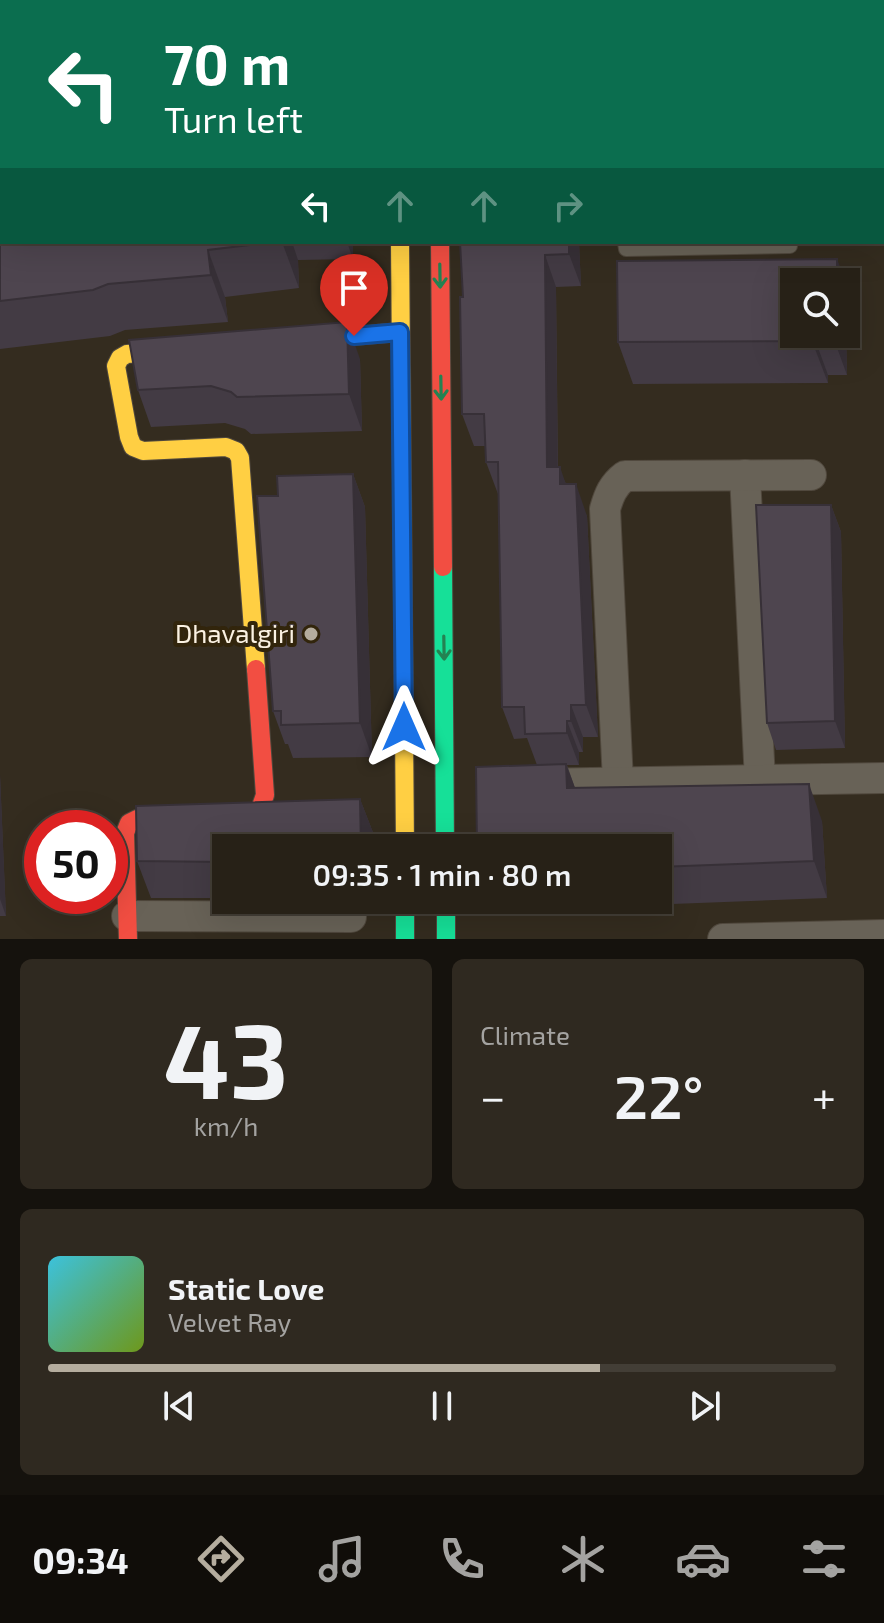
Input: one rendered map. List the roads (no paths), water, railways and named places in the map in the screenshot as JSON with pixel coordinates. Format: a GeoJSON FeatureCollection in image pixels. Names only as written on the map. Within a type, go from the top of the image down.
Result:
{"type":"FeatureCollection","features":[{"type":"Feature","properties":{"kind":"main road"},"geometry":{"type":"LineString","coordinates":[[400,244],[405,834]]}},
{"type":"Feature","properties":{"kind":"main road"},"geometry":{"type":"LineString","coordinates":[[440,244],[445,834]]}},
{"type":"Feature","properties":{"kind":"main road"},"geometry":{"type":"LineString","coordinates":[[279,342],[400,332]]}},
{"type":"Feature","properties":{"kind":"main road"},"geometry":{"type":"LineString","coordinates":[[128,928],[125,833],[129,823],[137,819],[248,817],[263,806],[265,795],[240,458],[232,448],[226,447],[143,451],[133,447],[116,366],[120,358],[127,354],[203,348]]}},
{"type":"Feature","properties":{"kind":"main road"},"geometry":{"type":"LineString","coordinates":[[405,914],[405,939]]}},
{"type":"Feature","properties":{"kind":"main road"},"geometry":{"type":"LineString","coordinates":[[446,914],[446,939]]}},
{"type":"Feature","properties":{"kind":"street"},"geometry":{"type":"LineString","coordinates":[[745,475],[760,781]]}},
{"type":"Feature","properties":{"kind":"street"},"geometry":{"type":"LineString","coordinates":[[618,782],[605,509],[617,482],[625,476],[811,475]]}},
{"type":"Feature","properties":{"kind":"street"},"geometry":{"type":"LineString","coordinates":[[513,784],[884,778]]}},
{"type":"Feature","properties":{"kind":"street"},"geometry":{"type":"LineString","coordinates":[[128,928],[351,917]]}},
{"type":"Feature","properties":{"kind":"street"},"geometry":{"type":"LineString","coordinates":[[723,939],[884,935]]}},
{"type":"Feature","properties":{"kind":"lane"},"geometry":{"type":"LineString","coordinates":[[625,244],[626,249],[790,244]]}},
{"type":"Feature","properties":{"kind":"place","name":"Dhavalgiri"},"geometry":{"type":"Point","coordinates":[311,634]}}]}
